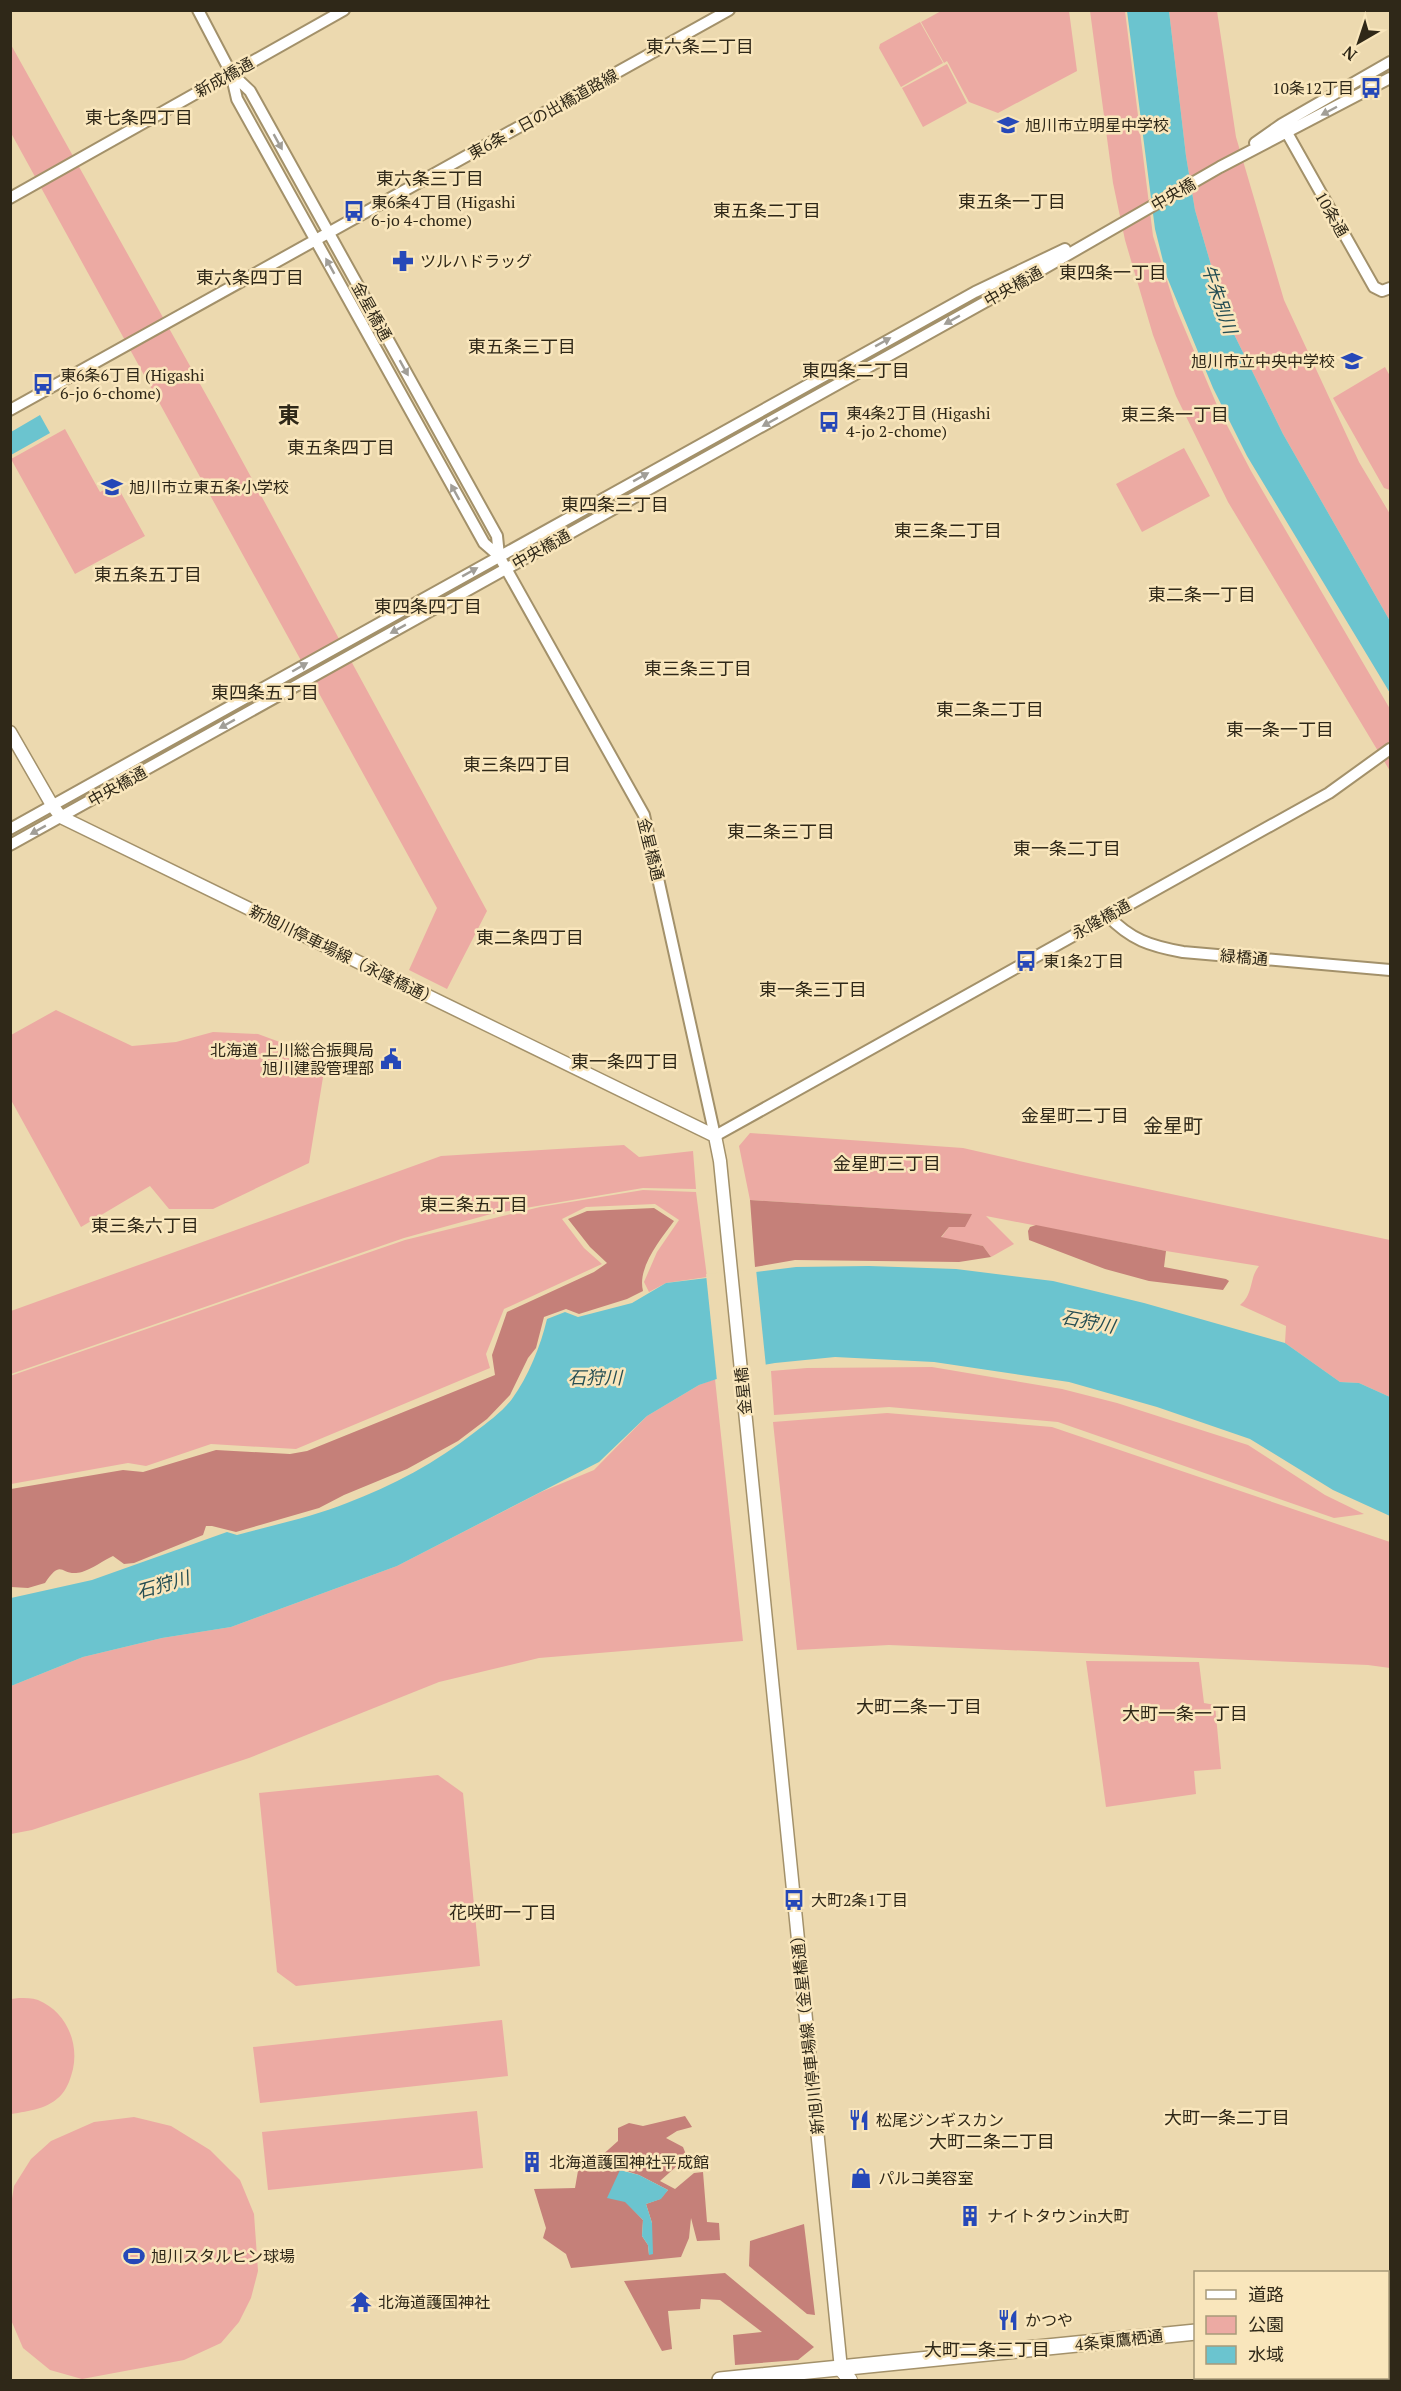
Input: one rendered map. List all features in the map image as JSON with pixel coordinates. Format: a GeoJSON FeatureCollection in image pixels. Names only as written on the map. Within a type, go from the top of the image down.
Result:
{"type":"FeatureCollection","features":[{"type":"Feature","properties":{"kind":"highway","name":"4条東鷹栖通"},"geometry":{"type":"LineString","coordinates":[[720,2380],[844,2377],[1194,2332]]}},
{"type":"Feature","properties":{"kind":"main road","name":"新旭川停車場線（永隆橋通）"},"geometry":{"type":"LineString","coordinates":[[10,732],[61,817],[715,1136]]}},
{"type":"Feature","properties":{"kind":"main road","name":"金星橋"},"geometry":{"type":"LineString","coordinates":[[715,1136],[720,1161],[766,1621]]}},
{"type":"Feature","properties":{"kind":"main road","name":"新旭川停車場線（金星橋通）"},"geometry":{"type":"LineString","coordinates":[[766,1621],[844,2377]]}},
{"type":"Feature","properties":{"kind":"street","name":"金星橋通"},"geometry":{"type":"LineString","coordinates":[[198,10],[231,73],[237,99],[484,543],[499,556]]}},
{"type":"Feature","properties":{"kind":"street","name":"新成橋通"},"geometry":{"type":"LineString","coordinates":[[10,198],[344,10]]}},
{"type":"Feature","properties":{"kind":"street","name":"東6条・日の出橋道路線"},"geometry":{"type":"LineString","coordinates":[[10,410],[729,10]]}},
{"type":"Feature","properties":{"kind":"street"},"geometry":{"type":"LineString","coordinates":[[1284,128],[1390,62]]}},
{"type":"Feature","properties":{"kind":"street","name":"金星橋通"},"geometry":{"type":"LineString","coordinates":[[231,73],[250,91],[496,536],[499,556],[506,569],[644,815],[715,1136]]}},
{"type":"Feature","properties":{"kind":"street"},"geometry":{"type":"LineString","coordinates":[[1284,128],[1390,78]]}},
{"type":"Feature","properties":{"kind":"street","name":"中央橋"},"geometry":{"type":"LineString","coordinates":[[1125,221],[1284,128]]}},
{"type":"Feature","properties":{"kind":"street","name":"10条通"},"geometry":{"type":"LineString","coordinates":[[1284,128],[1373,285],[1380,291],[1390,288]]}},
{"type":"Feature","properties":{"kind":"street","name":"中央橋通"},"geometry":{"type":"LineString","coordinates":[[10,829],[975,292],[1125,221]]}},
{"type":"Feature","properties":{"kind":"street","name":"中央橋通"},"geometry":{"type":"LineString","coordinates":[[10,845],[1003,292],[1125,221]]}},
{"type":"Feature","properties":{"kind":"street","name":"永隆橋通"},"geometry":{"type":"LineString","coordinates":[[715,1136],[1329,793],[1390,749]]}},
{"type":"Feature","properties":{"kind":"street","name":"緑橋通"},"geometry":{"type":"LineString","coordinates":[[1107,915],[1123,931],[1154,947],[1184,952],[1390,970]]}},
{"type":"Feature","properties":{"kind":"green space"},"geometry":{"type":"Polygon","coordinates":[[[943,10],[1069,11],[1077,71],[998,113],[969,102],[947,61],[944,63],[921,22],[943,10]]]}},
{"type":"Feature","properties":{"kind":"green space"},"geometry":{"type":"Polygon","coordinates":[[[1090,11],[1125,11],[1153,236],[1175,306],[1219,410],[1251,471],[1390,709],[1390,771],[1228,502],[1176,396],[1153,335],[1125,240],[1113,183],[1090,11]]]}},
{"type":"Feature","properties":{"kind":"green space"},"geometry":{"type":"Polygon","coordinates":[[[1169,11],[1217,11],[1236,137],[1284,300],[1359,462],[1390,514],[1390,621],[1283,434],[1227,320],[1195,210],[1186,156],[1169,11]]]}},
{"type":"Feature","properties":{"kind":"green space"},"geometry":{"type":"Polygon","coordinates":[[[920,22],[943,63],[901,87],[879,48],[880,44],[920,22]]]}},
{"type":"Feature","properties":{"kind":"green space"},"geometry":{"type":"Polygon","coordinates":[[[10,43],[214,409],[487,911],[447,989],[409,970],[437,908],[11,133],[10,43]]]}},
{"type":"Feature","properties":{"kind":"green space"},"geometry":{"type":"Polygon","coordinates":[[[947,64],[967,103],[923,127],[902,88],[947,64]]]}},
{"type":"Feature","properties":{"kind":"green space"},"geometry":{"type":"Polygon","coordinates":[[[1385,367],[1390,376],[1390,490],[1384,488],[1333,398],[1385,367]]]}},
{"type":"Feature","properties":{"kind":"green space"},"geometry":{"type":"Polygon","coordinates":[[[65,429],[100,492],[116,484],[145,536],[75,574],[11,459],[65,429]]]}},
{"type":"Feature","properties":{"kind":"green space"},"geometry":{"type":"Polygon","coordinates":[[[1184,448],[1210,496],[1142,532],[1116,484],[1184,448]]]}},
{"type":"Feature","properties":{"kind":"green space"},"geometry":{"type":"Polygon","coordinates":[[[56,1010],[132,1046],[176,1042],[213,1032],[258,1034],[326,1059],[309,1163],[213,1209],[169,1209],[150,1186],[81,1227],[11,1100],[11,1035],[56,1010]]]}},
{"type":"Feature","properties":{"kind":"green space"},"geometry":{"type":"Polygon","coordinates":[[[750,1133],[963,1148],[1390,1240],[1390,1397],[1359,1383],[1340,1382],[1285,1343],[1286,1326],[1240,1305],[1250,1291],[1259,1266],[1166,1251],[986,1216],[1014,1244],[991,1257],[983,1246],[941,1238],[949,1227],[971,1214],[750,1200],[739,1146],[750,1133]]]}},
{"type":"Feature","properties":{"kind":"green space"},"geometry":{"type":"Polygon","coordinates":[[[624,1145],[639,1157],[693,1151],[696,1189],[643,1188],[491,1214],[404,1238],[11,1374],[11,1311],[441,1156],[624,1145]]]}},
{"type":"Feature","properties":{"kind":"green space"},"geometry":{"type":"Polygon","coordinates":[[[643,1190],[696,1192],[707,1277],[666,1283],[649,1292],[644,1282],[657,1252],[679,1220],[655,1204],[586,1207],[562,1219],[584,1248],[602,1264],[504,1309],[486,1354],[490,1368],[296,1449],[211,1444],[146,1466],[128,1463],[11,1484],[10,1376],[405,1240],[540,1207],[643,1190]]]}},
{"type":"Feature","properties":{"kind":"green space"},"geometry":{"type":"Polygon","coordinates":[[[932,1367],[1062,1389],[1117,1403],[1248,1445],[1325,1495],[1364,1514],[1334,1518],[1058,1422],[889,1407],[774,1415],[771,1371],[807,1368],[932,1367]]]}},
{"type":"Feature","properties":{"kind":"green space"},"geometry":{"type":"Polygon","coordinates":[[[715,1379],[743,1641],[539,1658],[439,1682],[249,1758],[32,1830],[11,1834],[11,1686],[83,1657],[162,1638],[231,1627],[397,1566],[541,1492],[594,1470],[647,1416],[699,1385],[715,1379]]]}},
{"type":"Feature","properties":{"kind":"green space"},"geometry":{"type":"Polygon","coordinates":[[[887,1413],[1052,1427],[1390,1542],[1390,1668],[1368,1665],[889,1645],[797,1650],[773,1422],[887,1413]]]}},
{"type":"Feature","properties":{"kind":"green space"},"geometry":{"type":"Polygon","coordinates":[[[1086,1661],[1199,1662],[1204,1703],[1215,1705],[1221,1769],[1194,1771],[1196,1794],[1106,1807],[1086,1661]]]}},
{"type":"Feature","properties":{"kind":"green space"},"geometry":{"type":"Polygon","coordinates":[[[438,1775],[463,1793],[480,1966],[296,1986],[277,1972],[259,1793],[438,1775]]]}},
{"type":"Feature","properties":{"kind":"green space"},"geometry":{"type":"Polygon","coordinates":[[[11,1999],[38,2000],[56,2011],[63,2019],[72,2038],[74,2058],[69,2082],[57,2099],[38,2108],[11,2114],[11,1999]]]}},
{"type":"Feature","properties":{"kind":"green space"},"geometry":{"type":"Polygon","coordinates":[[[502,2020],[508,2076],[260,2103],[253,2047],[502,2020]]]}},
{"type":"Feature","properties":{"kind":"green space"},"geometry":{"type":"Polygon","coordinates":[[[477,2111],[483,2168],[268,2190],[262,2132],[477,2111]]]}},
{"type":"Feature","properties":{"kind":"green space","name":"旭川スタルヒン球場"},"geometry":{"type":"Polygon","coordinates":[[[134,2117],[171,2126],[210,2150],[240,2180],[254,2214],[258,2271],[251,2298],[239,2322],[221,2343],[184,2360],[82,2379],[50,2370],[23,2348],[11,2320],[10,2211],[14,2186],[31,2159],[51,2141],[94,2122],[134,2117]]]}},
{"type":"Feature","properties":{"kind":"shaded area"},"geometry":{"type":"Polygon","coordinates":[[[750,1200],[972,1214],[965,1227],[949,1227],[941,1237],[983,1246],[991,1257],[959,1262],[795,1260],[755,1267],[750,1200]]]}},
{"type":"Feature","properties":{"kind":"shaded area"},"geometry":{"type":"Polygon","coordinates":[[[654,1208],[674,1221],[651,1254],[643,1272],[643,1291],[627,1299],[579,1314],[566,1309],[544,1317],[536,1348],[528,1358],[510,1395],[487,1419],[458,1441],[407,1469],[319,1508],[236,1532],[206,1526],[203,1535],[134,1563],[124,1564],[113,1556],[82,1572],[75,1573],[59,1569],[45,1583],[28,1588],[11,1587],[11,1489],[123,1470],[143,1472],[216,1450],[290,1454],[307,1451],[495,1375],[492,1355],[507,1312],[594,1272],[607,1263],[590,1247],[568,1219],[587,1211],[654,1208]]]}},
{"type":"Feature","properties":{"kind":"shaded area"},"geometry":{"type":"Polygon","coordinates":[[[1036,1225],[1166,1251],[1164,1267],[1229,1281],[1223,1290],[1149,1281],[1105,1269],[1029,1240],[1028,1231],[1030,1227],[1036,1225]]]}},
{"type":"Feature","properties":{"kind":"shaded area"},"geometry":{"type":"Polygon","coordinates":[[[685,2116],[692,2127],[677,2131],[666,2138],[683,2147],[687,2157],[660,2181],[675,2189],[694,2173],[703,2172],[707,2222],[719,2223],[720,2240],[697,2241],[691,2218],[689,2238],[681,2257],[571,2268],[566,2254],[543,2238],[546,2228],[534,2189],[575,2188],[579,2165],[599,2158],[618,2141],[618,2128],[629,2123],[643,2126],[685,2116]],[[623,2170],[615,2184],[625,2201],[643,2220],[642,2236],[648,2245],[649,2255],[652,2223],[646,2204],[660,2199],[668,2190],[639,2175],[623,2170]]]}},
{"type":"Feature","properties":{"kind":"shaded area"},"geometry":{"type":"Polygon","coordinates":[[[804,2224],[815,2315],[807,2314],[749,2266],[750,2241],[804,2224]]]}},
{"type":"Feature","properties":{"kind":"shaded area"},"geometry":{"type":"Polygon","coordinates":[[[725,2273],[814,2347],[798,2360],[735,2365],[733,2335],[762,2332],[720,2300],[701,2299],[700,2309],[668,2311],[672,2349],[662,2351],[624,2281],[725,2273]]]}},
{"type":"Feature","properties":{"kind":"water","name":"牛朱別川"},"geometry":{"type":"Polygon","coordinates":[[[1127,11],[1169,11],[1186,156],[1195,210],[1227,320],[1283,434],[1390,621],[1390,693],[1247,456],[1213,388],[1167,277],[1155,229],[1127,11]]]}},
{"type":"Feature","properties":{"kind":"water"},"geometry":{"type":"Polygon","coordinates":[[[40,415],[50,433],[11,455],[11,432],[40,415]]]}},
{"type":"Feature","properties":{"kind":"water","name":"石狩川"},"geometry":{"type":"Polygon","coordinates":[[[869,1266],[956,1269],[1053,1281],[1144,1303],[1285,1343],[1340,1382],[1359,1383],[1390,1397],[1390,1516],[1333,1490],[1250,1439],[1157,1407],[1069,1382],[934,1362],[835,1357],[775,1363],[752,1367],[699,1385],[647,1416],[599,1462],[397,1566],[231,1627],[162,1638],[83,1657],[11,1686],[11,1598],[92,1580],[227,1532],[237,1535],[334,1508],[397,1481],[460,1443],[495,1417],[508,1404],[529,1371],[547,1319],[565,1312],[578,1317],[632,1303],[666,1283],[796,1267],[869,1266]]]}},
{"type":"Feature","properties":{"kind":"water"},"geometry":{"type":"Polygon","coordinates":[[[620,2170],[639,2175],[668,2190],[661,2199],[646,2204],[652,2223],[653,2254],[649,2255],[648,2245],[642,2236],[643,2220],[625,2202],[607,2198],[620,2170]]]}},
{"type":"Feature","properties":{"kind":"pier"},"geometry":{"type":"Polygon","coordinates":[[[756,1269],[766,1367],[717,1381],[706,1274],[756,1269]]]}},
{"type":"Feature","properties":{"kind":"place","name":"10条12丁目"},"geometry":{"type":"Point","coordinates":[1371,88]}},
{"type":"Feature","properties":{"kind":"place","name":"旭川市立明星中学校"},"geometry":{"type":"Point","coordinates":[1008,125]}},
{"type":"Feature","properties":{"kind":"place","name":"東6条4丁目 (Higashi 6-jo 4-chome)"},"geometry":{"type":"Point","coordinates":[354,211]}},
{"type":"Feature","properties":{"kind":"place","name":"ツルハドラッグ"},"geometry":{"type":"Point","coordinates":[403,261]}},
{"type":"Feature","properties":{"kind":"place","name":"旭川市立中央中学校"},"geometry":{"type":"Point","coordinates":[1352,361]}},
{"type":"Feature","properties":{"kind":"place","name":"東6条6丁目 (Higashi 6-jo 6-chome)"},"geometry":{"type":"Point","coordinates":[43,384]}},
{"type":"Feature","properties":{"kind":"place","name":"東4条2丁目 (Higashi 4-jo 2-chome)"},"geometry":{"type":"Point","coordinates":[829,422]}},
{"type":"Feature","properties":{"kind":"place","name":"旭川市立東五条小学校"},"geometry":{"type":"Point","coordinates":[112,487]}},
{"type":"Feature","properties":{"kind":"place","name":"東1条2丁目"},"geometry":{"type":"Point","coordinates":[1026,961]}},
{"type":"Feature","properties":{"kind":"place","name":"北海道 上川総合振興局 旭川建設管理部"},"geometry":{"type":"Point","coordinates":[391,1059]}},
{"type":"Feature","properties":{"kind":"place","name":"大町2条1丁目"},"geometry":{"type":"Point","coordinates":[794,1900]}},
{"type":"Feature","properties":{"kind":"place","name":"松尾ジンギスカン"},"geometry":{"type":"Point","coordinates":[859,2120]}},
{"type":"Feature","properties":{"kind":"place","name":"北海道護国神社平成館"},"geometry":{"type":"Point","coordinates":[532,2162]}},
{"type":"Feature","properties":{"kind":"place","name":"パルコ美容室"},"geometry":{"type":"Point","coordinates":[861,2178]}},
{"type":"Feature","properties":{"kind":"place","name":"ナイトタウンin大町"},"geometry":{"type":"Point","coordinates":[970,2216]}},
{"type":"Feature","properties":{"kind":"place","name":"旭川スタルヒン球場"},"geometry":{"type":"Point","coordinates":[134,2256]}},
{"type":"Feature","properties":{"kind":"place","name":"北海道護国神社"},"geometry":{"type":"Point","coordinates":[361,2302]}},
{"type":"Feature","properties":{"kind":"place","name":"かつや"},"geometry":{"type":"Point","coordinates":[1008,2320]}},
{"type":"Feature","properties":{"kind":"district","name":"東六条二丁目"},"geometry":{"type":"Point","coordinates":[700,47]}},
{"type":"Feature","properties":{"kind":"district","name":"東七条四丁目"},"geometry":{"type":"Point","coordinates":[139,118]}},
{"type":"Feature","properties":{"kind":"district","name":"東六条三丁目"},"geometry":{"type":"Point","coordinates":[430,179]}},
{"type":"Feature","properties":{"kind":"district","name":"東五条一丁目"},"geometry":{"type":"Point","coordinates":[1012,202]}},
{"type":"Feature","properties":{"kind":"district","name":"東五条二丁目"},"geometry":{"type":"Point","coordinates":[767,211]}},
{"type":"Feature","properties":{"kind":"district","name":"東四条一丁目"},"geometry":{"type":"Point","coordinates":[1113,273]}},
{"type":"Feature","properties":{"kind":"district","name":"東六条四丁目"},"geometry":{"type":"Point","coordinates":[250,278]}},
{"type":"Feature","properties":{"kind":"district","name":"東五条三丁目"},"geometry":{"type":"Point","coordinates":[522,347]}},
{"type":"Feature","properties":{"kind":"district","name":"東四条二丁目"},"geometry":{"type":"Point","coordinates":[856,371]}},
{"type":"Feature","properties":{"kind":"district","name":"東"},"geometry":{"type":"Point","coordinates":[289,415]}},
{"type":"Feature","properties":{"kind":"district","name":"東三条一丁目"},"geometry":{"type":"Point","coordinates":[1175,415]}},
{"type":"Feature","properties":{"kind":"district","name":"東五条四丁目"},"geometry":{"type":"Point","coordinates":[341,448]}},
{"type":"Feature","properties":{"kind":"district","name":"東四条三丁目"},"geometry":{"type":"Point","coordinates":[615,505]}},
{"type":"Feature","properties":{"kind":"district","name":"東三条二丁目"},"geometry":{"type":"Point","coordinates":[948,531]}},
{"type":"Feature","properties":{"kind":"district","name":"東五条五丁目"},"geometry":{"type":"Point","coordinates":[148,575]}},
{"type":"Feature","properties":{"kind":"district","name":"東二条一丁目"},"geometry":{"type":"Point","coordinates":[1202,595]}},
{"type":"Feature","properties":{"kind":"district","name":"東四条四丁目"},"geometry":{"type":"Point","coordinates":[428,607]}},
{"type":"Feature","properties":{"kind":"district","name":"東三条三丁目"},"geometry":{"type":"Point","coordinates":[698,669]}},
{"type":"Feature","properties":{"kind":"district","name":"東四条五丁目"},"geometry":{"type":"Point","coordinates":[265,693]}},
{"type":"Feature","properties":{"kind":"district","name":"東二条二丁目"},"geometry":{"type":"Point","coordinates":[990,710]}},
{"type":"Feature","properties":{"kind":"district","name":"東一条一丁目"},"geometry":{"type":"Point","coordinates":[1280,730]}},
{"type":"Feature","properties":{"kind":"district","name":"東三条四丁目"},"geometry":{"type":"Point","coordinates":[517,765]}},
{"type":"Feature","properties":{"kind":"district","name":"東二条三丁目"},"geometry":{"type":"Point","coordinates":[781,832]}},
{"type":"Feature","properties":{"kind":"district","name":"東一条二丁目"},"geometry":{"type":"Point","coordinates":[1067,849]}},
{"type":"Feature","properties":{"kind":"district","name":"東二条四丁目"},"geometry":{"type":"Point","coordinates":[530,938]}},
{"type":"Feature","properties":{"kind":"district","name":"東一条三丁目"},"geometry":{"type":"Point","coordinates":[813,990]}},
{"type":"Feature","properties":{"kind":"district","name":"東一条四丁目"},"geometry":{"type":"Point","coordinates":[625,1062]}},
{"type":"Feature","properties":{"kind":"district","name":"金星町二丁目"},"geometry":{"type":"Point","coordinates":[1075,1116]}},
{"type":"Feature","properties":{"kind":"district","name":"金星町"},"geometry":{"type":"Point","coordinates":[1173,1126]}},
{"type":"Feature","properties":{"kind":"district","name":"金星町三丁目"},"geometry":{"type":"Point","coordinates":[887,1164]}},
{"type":"Feature","properties":{"kind":"district","name":"東三条五丁目"},"geometry":{"type":"Point","coordinates":[474,1205]}},
{"type":"Feature","properties":{"kind":"district","name":"東三条六丁目"},"geometry":{"type":"Point","coordinates":[145,1226]}},
{"type":"Feature","properties":{"kind":"district","name":"大町二条一丁目"},"geometry":{"type":"Point","coordinates":[919,1707]}},
{"type":"Feature","properties":{"kind":"district","name":"大町一条一丁目"},"geometry":{"type":"Point","coordinates":[1185,1714]}},
{"type":"Feature","properties":{"kind":"district","name":"花咲町一丁目"},"geometry":{"type":"Point","coordinates":[503,1913]}},
{"type":"Feature","properties":{"kind":"district","name":"大町一条二丁目"},"geometry":{"type":"Point","coordinates":[1227,2118]}},
{"type":"Feature","properties":{"kind":"district","name":"大町二条二丁目"},"geometry":{"type":"Point","coordinates":[992,2142]}},
{"type":"Feature","properties":{"kind":"district","name":"大町二条三丁目"},"geometry":{"type":"Point","coordinates":[987,2350]}}]}
